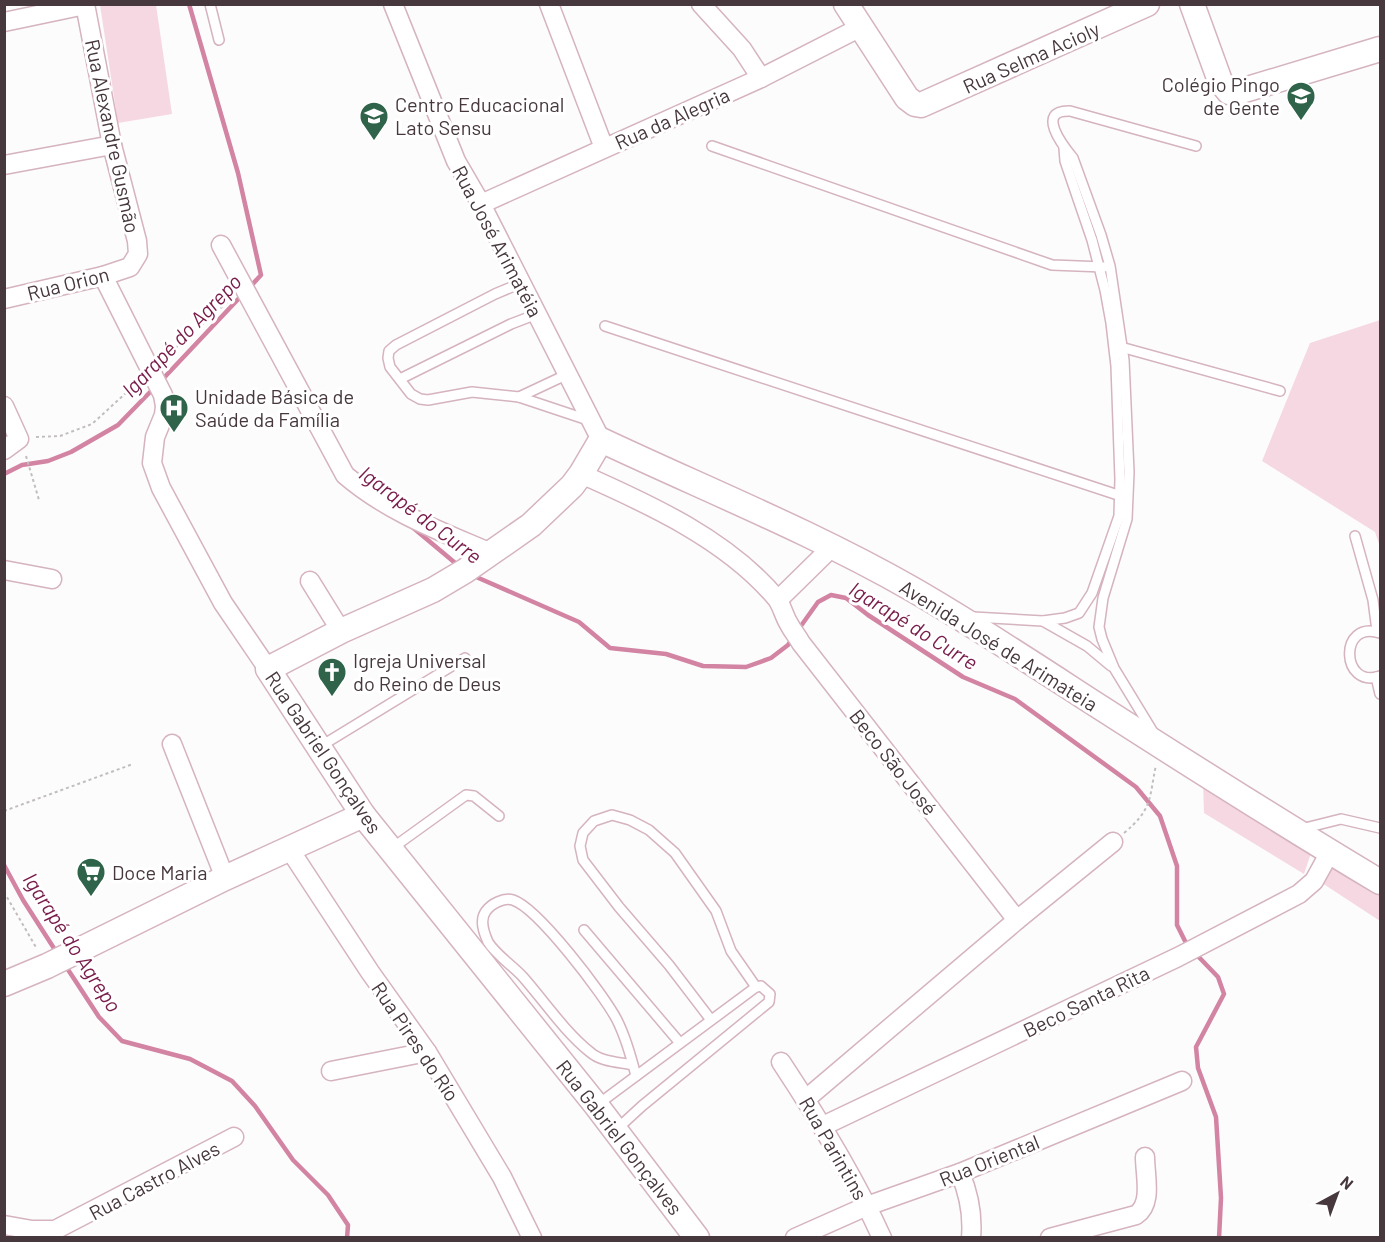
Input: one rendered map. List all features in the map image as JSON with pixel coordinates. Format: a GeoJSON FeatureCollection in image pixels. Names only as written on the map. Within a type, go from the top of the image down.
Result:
{"type":"FeatureCollection","features":[{"type":"Feature","properties":{"kind":"street","name":"Rua José Arimatéia"},"geometry":{"type":"LineString","coordinates":[[393,4],[456,161],[481,204],[596,430]]}},
{"type":"Feature","properties":{"kind":"street"},"geometry":{"type":"LineString","coordinates":[[549,4],[604,148]]}},
{"type":"Feature","properties":{"kind":"street"},"geometry":{"type":"LineString","coordinates":[[701,4],[736,42],[760,78]]}},
{"type":"Feature","properties":{"kind":"street"},"geometry":{"type":"LineString","coordinates":[[846,4],[861,27]]}},
{"type":"Feature","properties":{"kind":"street","name":"Rua Selma Acioly"},"geometry":{"type":"LineString","coordinates":[[861,27],[907,98],[915,104],[925,105],[1147,4]]}},
{"type":"Feature","properties":{"kind":"street"},"geometry":{"type":"LineString","coordinates":[[1192,4],[1220,81],[1229,92],[1241,92],[1380,49]]}},
{"type":"Feature","properties":{"kind":"street"},"geometry":{"type":"LineString","coordinates":[[4,22],[85,5]]}},
{"type":"Feature","properties":{"kind":"street","name":"Rua Alexandre Gusmão"},"geometry":{"type":"LineString","coordinates":[[85,5],[112,145],[137,241],[138,254],[130,267]]}},
{"type":"Feature","properties":{"kind":"street","name":"Rua da Alegria"},"geometry":{"type":"LineString","coordinates":[[481,204],[760,78],[861,27]]}},
{"type":"Feature","properties":{"kind":"street"},"geometry":{"type":"LineString","coordinates":[[4,165],[112,145]]}},
{"type":"Feature","properties":{"kind":"street"},"geometry":{"type":"LineString","coordinates":[[221,245],[345,475],[403,514],[491,553]]}},
{"type":"Feature","properties":{"kind":"street","name":"Rua Orion"},"geometry":{"type":"LineString","coordinates":[[4,299],[103,276],[130,267]]}},
{"type":"Feature","properties":{"kind":"street","name":"Rua Gabriel Gonçalves"},"geometry":{"type":"LineString","coordinates":[[103,276],[162,395],[165,406],[164,415],[155,437],[152,463],[161,488],[222,603],[363,815],[596,1106],[697,1238]]}},
{"type":"Feature","properties":{"kind":"street"},"geometry":{"type":"LineString","coordinates":[[4,406],[19,439],[4,450]]}},
{"type":"Feature","properties":{"kind":"street"},"geometry":{"type":"LineString","coordinates":[[268,669],[465,572],[531,525],[572,486],[581,474],[596,430]]}},
{"type":"Feature","properties":{"kind":"street","name":"Avenida José de Arimateia"},"geometry":{"type":"LineString","coordinates":[[596,430],[683,479],[832,547],[959,616],[1161,746],[1380,882]]}},
{"type":"Feature","properties":{"kind":"street","name":"Beco São José"},"geometry":{"type":"LineString","coordinates":[[581,474],[625,494],[715,543],[778,600],[788,623],[801,643],[1017,920]]}},
{"type":"Feature","properties":{"kind":"street"},"geometry":{"type":"LineString","coordinates":[[778,600],[832,547]]}},
{"type":"Feature","properties":{"kind":"street"},"geometry":{"type":"LineString","coordinates":[[4,570],[52,579]]}},
{"type":"Feature","properties":{"kind":"street"},"geometry":{"type":"LineString","coordinates":[[310,581],[341,632]]}},
{"type":"Feature","properties":{"kind":"street"},"geometry":{"type":"LineString","coordinates":[[172,744],[225,878]]}},
{"type":"Feature","properties":{"kind":"street"},"geometry":{"type":"LineString","coordinates":[[4,984],[50,965],[225,878],[363,815]]}},
{"type":"Feature","properties":{"kind":"street"},"geometry":{"type":"LineString","coordinates":[[806,1099],[1017,920],[1113,842]]}},
{"type":"Feature","properties":{"kind":"street","name":"Rua Pires do Río"},"geometry":{"type":"LineString","coordinates":[[290,850],[370,972],[427,1052],[502,1177],[532,1238]]}},
{"type":"Feature","properties":{"kind":"street","name":"Beco Santa Rita"},"geometry":{"type":"LineString","coordinates":[[823,1126],[1178,957],[1299,894],[1314,881],[1330,852]]}},
{"type":"Feature","properties":{"kind":"street"},"geometry":{"type":"LineString","coordinates":[[331,1071],[427,1052]]}},
{"type":"Feature","properties":{"kind":"street","name":"Rua Parintins"},"geometry":{"type":"LineString","coordinates":[[781,1062],[823,1126],[882,1238]]}},
{"type":"Feature","properties":{"kind":"street","name":"Rua Oriental"},"geometry":{"type":"LineString","coordinates":[[795,1238],[867,1206],[960,1173],[1182,1082]]}},
{"type":"Feature","properties":{"kind":"street","name":"Rua Castro Alves"},"geometry":{"type":"LineString","coordinates":[[4,1224],[32,1230],[55,1230],[234,1137]]}},
{"type":"Feature","properties":{"kind":"street"},"geometry":{"type":"LineString","coordinates":[[1050,1238],[1136,1215],[1143,1210],[1146,1202],[1144,1157]]}},
{"type":"Feature","properties":{"kind":"street"},"geometry":{"type":"LineString","coordinates":[[960,1173],[973,1217],[971,1238]]}},
{"type":"Feature","properties":{"kind":"lane"},"geometry":{"type":"LineString","coordinates":[[210,4],[219,40]]}},
{"type":"Feature","properties":{"kind":"lane"},"geometry":{"type":"LineString","coordinates":[[1117,346],[1120,322],[1110,266],[1074,159],[1064,148],[1052,122],[1053,117],[1064,111],[1196,146]]}},
{"type":"Feature","properties":{"kind":"lane"},"geometry":{"type":"LineString","coordinates":[[712,146],[1046,264],[1059,267],[1110,266]]}},
{"type":"Feature","properties":{"kind":"lane"},"geometry":{"type":"LineString","coordinates":[[1064,148],[1065,161],[1099,267],[1117,346],[1126,519],[1106,588],[1099,623],[1101,639],[1114,668],[1161,746]]}},
{"type":"Feature","properties":{"kind":"lane"},"geometry":{"type":"LineString","coordinates":[[521,283],[495,294],[389,351],[387,358],[390,367],[411,394],[420,399],[428,400],[472,392],[519,397],[596,430]]}},
{"type":"Feature","properties":{"kind":"lane"},"geometry":{"type":"LineString","coordinates":[[400,380],[512,324],[537,314]]}},
{"type":"Feature","properties":{"kind":"lane"},"geometry":{"type":"LineString","coordinates":[[605,326],[1124,496]]}},
{"type":"Feature","properties":{"kind":"lane"},"geometry":{"type":"LineString","coordinates":[[1117,346],[1280,391]]}},
{"type":"Feature","properties":{"kind":"lane"},"geometry":{"type":"LineString","coordinates":[[519,397],[568,374]]}},
{"type":"Feature","properties":{"kind":"lane"},"geometry":{"type":"LineString","coordinates":[[959,616],[1043,621],[1074,616],[1082,609],[1092,592],[1118,521],[1124,496]]}},
{"type":"Feature","properties":{"kind":"lane"},"geometry":{"type":"LineString","coordinates":[[1355,536],[1373,600],[1379,632],[1368,631],[1353,640],[1349,649],[1349,658],[1352,666],[1359,673],[1367,677],[1378,676],[1380,694]]}},
{"type":"Feature","properties":{"kind":"lane"},"geometry":{"type":"LineString","coordinates":[[1043,621],[1087,646],[1114,668]]}},
{"type":"Feature","properties":{"kind":"lane"},"geometry":{"type":"LineString","coordinates":[[319,747],[465,658]]}},
{"type":"Feature","properties":{"kind":"lane"},"geometry":{"type":"LineString","coordinates":[[391,849],[466,795],[474,796],[499,816]]}},
{"type":"Feature","properties":{"kind":"lane"},"geometry":{"type":"LineString","coordinates":[[711,1020],[669,964],[619,907],[583,860],[580,846],[583,833],[594,821],[612,816],[630,820],[649,830],[675,852],[716,911],[731,951],[756,987]]}},
{"type":"Feature","properties":{"kind":"lane"},"geometry":{"type":"LineString","coordinates":[[1296,830],[1341,819],[1380,828]]}},
{"type":"Feature","properties":{"kind":"lane"},"geometry":{"type":"LineString","coordinates":[[633,1065],[605,1060],[591,1054],[570,1033],[522,976],[489,944],[482,924],[486,911],[501,900],[512,899],[543,923],[616,1018],[628,1043],[636,1076]]}},
{"type":"Feature","properties":{"kind":"lane"},"geometry":{"type":"LineString","coordinates":[[584,930],[680,1043]]}},
{"type":"Feature","properties":{"kind":"lane"},"geometry":{"type":"LineString","coordinates":[[596,1106],[756,987],[760,986],[770,994],[769,1002],[642,1106],[615,1131]]}},
{"type":"Feature","properties":{"kind":"path"},"geometry":{"type":"LineString","coordinates":[[31,467],[39,500]]}},
{"type":"Feature","properties":{"kind":"path"},"geometry":{"type":"LineString","coordinates":[[1113,842],[1135,824],[1147,808],[1161,746]]}},
{"type":"Feature","properties":{"kind":"path"},"geometry":{"type":"LineString","coordinates":[[4,811],[133,764]]}},
{"type":"Feature","properties":{"kind":"path"},"geometry":{"type":"LineString","coordinates":[[4,892],[50,965]]}},
{"type":"Feature","properties":{"kind":"shaded area"},"geometry":{"type":"Polygon","coordinates":[[[100,5],[156,5],[172,114],[118,123],[100,5]]]}},
{"type":"Feature","properties":{"kind":"shaded area"},"geometry":{"type":"Polygon","coordinates":[[[1380,320],[1380,547],[1375,532],[1262,461],[1310,343],[1380,320]]]}},
{"type":"Feature","properties":{"kind":"shaded area"},"geometry":{"type":"Polygon","coordinates":[[[1203,782],[1309,848],[1310,856],[1304,874],[1204,813],[1203,782]]]}},
{"type":"Feature","properties":{"kind":"shaded area"},"geometry":{"type":"Polygon","coordinates":[[[1333,858],[1380,887],[1380,921],[1319,881],[1333,858]]]}},
{"type":"Feature","properties":{"kind":"waterway","name":"Igarapé do Agrepo"},"geometry":{"type":"LineString","coordinates":[[189,4],[238,173],[261,275],[249,288]]}},
{"type":"Feature","properties":{"kind":"waterway","name":"Igarapé do Agrepo"},"geometry":{"type":"LineString","coordinates":[[160,382],[243,294]]}},
{"type":"Feature","properties":{"kind":"waterway","name":"Igarapé do Agrepo"},"geometry":{"type":"LineString","coordinates":[[4,474],[22,465],[48,461],[71,452],[118,425],[154,388]]}},
{"type":"Feature","properties":{"kind":"waterway","name":"Igarapé do Curre"},"geometry":{"type":"LineString","coordinates":[[411,526],[460,567]]}},
{"type":"Feature","properties":{"kind":"waterway","name":"Igarapé do Curre"},"geometry":{"type":"LineString","coordinates":[[474,576],[579,622],[610,648],[666,654],[703,666],[746,667],[771,658],[792,639]]}},
{"type":"Feature","properties":{"kind":"waterway","name":"Igarapé do Curre"},"geometry":{"type":"LineString","coordinates":[[798,630],[818,602],[831,595],[846,598],[963,677],[1015,699],[1136,787],[1160,816],[1177,866],[1177,925],[1188,947]]}},
{"type":"Feature","properties":{"kind":"waterway","name":"Igarapé do Agrepo"},"geometry":{"type":"LineString","coordinates":[[4,865],[57,953]]}},
{"type":"Feature","properties":{"kind":"waterway","name":"Igarapé do Curre"},"geometry":{"type":"LineString","coordinates":[[1194,952],[1218,977],[1224,994],[1196,1047],[1198,1068],[1216,1117],[1221,1198],[1219,1238]]}},
{"type":"Feature","properties":{"kind":"waterway","name":"Igarapé do Agrepo"},"geometry":{"type":"LineString","coordinates":[[65,965],[99,1017],[122,1041],[190,1059],[232,1081],[255,1106],[293,1160],[328,1195],[348,1225],[347,1238]]}},
{"type":"Feature","properties":{"kind":"place","name":"Colégio Pingo de Gente"},"geometry":{"type":"Point","coordinates":[1301,122]}},
{"type":"Feature","properties":{"kind":"place","name":"Centro Educacional Lato Sensu"},"geometry":{"type":"Point","coordinates":[374,142]}},
{"type":"Feature","properties":{"kind":"place","name":"Unidade Básica de Saúde da Família"},"geometry":{"type":"Point","coordinates":[174,434]}},
{"type":"Feature","properties":{"kind":"place","name":"Igreja Universal do Reino de Deus"},"geometry":{"type":"Point","coordinates":[332,698]}},
{"type":"Feature","properties":{"kind":"place","name":"Doce Maria"},"geometry":{"type":"Point","coordinates":[91,898]}}]}
